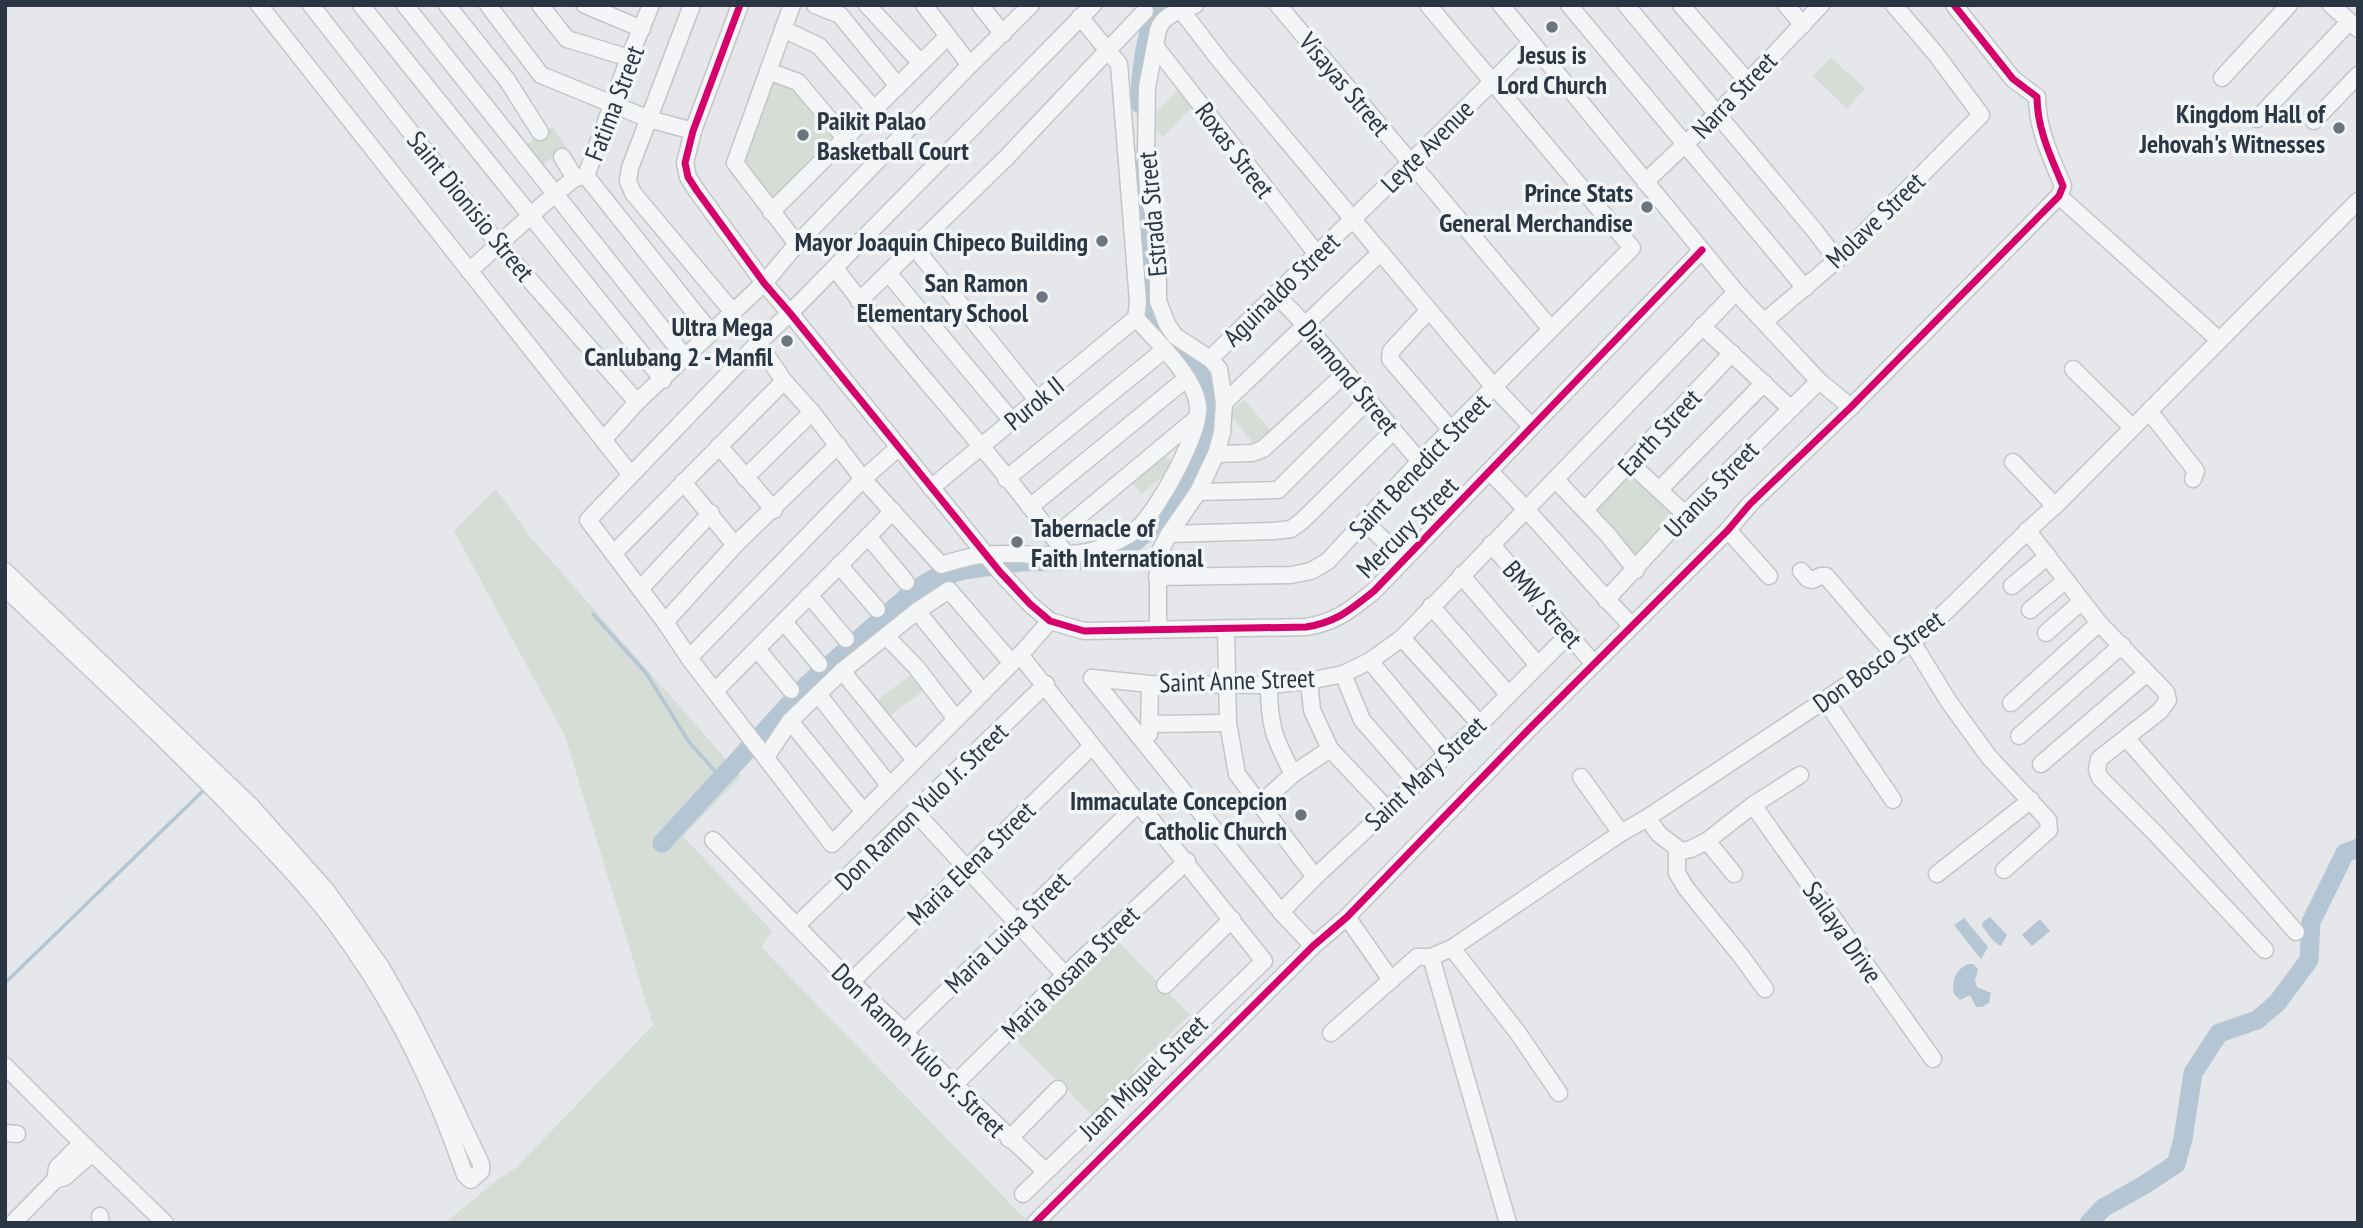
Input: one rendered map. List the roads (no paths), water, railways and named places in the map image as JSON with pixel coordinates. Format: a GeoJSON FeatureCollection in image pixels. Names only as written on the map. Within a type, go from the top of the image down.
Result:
{"type":"FeatureCollection","features":[{"type":"Feature","properties":{"kind":"street"},"geometry":{"type":"LineString","coordinates":[[361,5],[663,380]]}},
{"type":"Feature","properties":{"kind":"street"},"geometry":{"type":"LineString","coordinates":[[405,5],[684,356]]}},
{"type":"Feature","properties":{"kind":"street"},"geometry":{"type":"LineString","coordinates":[[447,5],[507,80],[540,132]]}},
{"type":"Feature","properties":{"kind":"street"},"geometry":{"type":"LineString","coordinates":[[488,5],[541,75],[649,119],[693,131]]}},
{"type":"Feature","properties":{"kind":"street"},"geometry":{"type":"LineString","coordinates":[[540,5],[567,38],[629,58]]}},
{"type":"Feature","properties":{"kind":"street"},"geometry":{"type":"LineString","coordinates":[[584,5],[642,29]]}},
{"type":"Feature","properties":{"kind":"street","name":"Fatima Street"},"geometry":{"type":"LineString","coordinates":[[469,271],[556,192],[580,177],[651,5]]}},
{"type":"Feature","properties":{"kind":"street"},"geometry":{"type":"LineString","coordinates":[[692,5],[628,175],[630,188],[732,311]]}},
{"type":"Feature","properties":{"kind":"street"},"geometry":{"type":"LineString","coordinates":[[740,5],[693,131],[685,163],[688,177],[764,283],[790,313],[898,448],[993,563],[1030,604],[1050,621],[832,844],[588,520],[758,343],[790,313],[835,268],[1093,5]]}},
{"type":"Feature","properties":{"kind":"street"},"geometry":{"type":"LineString","coordinates":[[792,5],[735,163],[797,244]]}},
{"type":"Feature","properties":{"kind":"street"},"geometry":{"type":"LineString","coordinates":[[815,5],[840,15],[898,86]]}},
{"type":"Feature","properties":{"kind":"street"},"geometry":{"type":"LineString","coordinates":[[867,5],[921,63]]}},
{"type":"Feature","properties":{"kind":"street"},"geometry":{"type":"LineString","coordinates":[[924,5],[971,65]]}},
{"type":"Feature","properties":{"kind":"street"},"geometry":{"type":"LineString","coordinates":[[980,5],[1003,34]]}},
{"type":"Feature","properties":{"kind":"street","name":"Visayas Street"},"geometry":{"type":"LineString","coordinates":[[1278,5],[1551,330]]}},
{"type":"Feature","properties":{"kind":"street"},"geometry":{"type":"LineString","coordinates":[[1428,5],[1493,81]]}},
{"type":"Feature","properties":{"kind":"street"},"geometry":{"type":"LineString","coordinates":[[1501,5],[1736,292],[1819,381],[1851,407]]}},
{"type":"Feature","properties":{"kind":"street"},"geometry":{"type":"LineString","coordinates":[[1569,5],[1804,288]]}},
{"type":"Feature","properties":{"kind":"street"},"geometry":{"type":"LineString","coordinates":[[1626,5],[1815,231],[1836,260]]}},
{"type":"Feature","properties":{"kind":"street"},"geometry":{"type":"LineString","coordinates":[[1681,5],[1748,82]]}},
{"type":"Feature","properties":{"kind":"street"},"geometry":{"type":"LineString","coordinates":[[1786,5],[1803,25]]}},
{"type":"Feature","properties":{"kind":"street","name":"Narra Street"},"geometry":{"type":"LineString","coordinates":[[1645,183],[1717,114],[1821,5]]}},
{"type":"Feature","properties":{"kind":"street","name":"Molave Street"},"geometry":{"type":"LineString","coordinates":[[1765,321],[1836,260],[1981,114],[1935,52],[1894,5]]}},
{"type":"Feature","properties":{"kind":"street"},"geometry":{"type":"LineString","coordinates":[[1035,1223],[1313,946],[1347,917],[1728,530],[1750,503],[1851,407],[2059,196],[2063,186],[2042,137],[2037,97],[2013,79],[1954,5]]}},
{"type":"Feature","properties":{"kind":"street"},"geometry":{"type":"LineString","coordinates":[[2222,78],[2289,5]]}},
{"type":"Feature","properties":{"kind":"street"},"geometry":{"type":"LineString","coordinates":[[2257,119],[2353,26],[2331,5]]}},
{"type":"Feature","properties":{"kind":"street"},"geometry":{"type":"LineString","coordinates":[[261,6],[631,475]]}},
{"type":"Feature","properties":{"kind":"street"},"geometry":{"type":"LineString","coordinates":[[604,439],[684,356],[764,283],[797,244],[1028,6]]}},
{"type":"Feature","properties":{"kind":"street","name":"Saint Dionisio Street"},"geometry":{"type":"LineString","coordinates":[[318,8],[499,245],[637,402]]}},
{"type":"Feature","properties":{"kind":"street"},"geometry":{"type":"LineString","coordinates":[[1188,8],[1221,62],[1494,387],[1531,426]]}},
{"type":"Feature","properties":{"kind":"street","name":"Estrada Street"},"geometry":{"type":"LineString","coordinates":[[1188,8],[1160,22],[1147,87],[1148,189],[1158,238],[1158,301],[1175,336],[1210,359]]}},
{"type":"Feature","properties":{"kind":"street"},"geometry":{"type":"LineString","coordinates":[[859,300],[1006,158],[1145,11]]}},
{"type":"Feature","properties":{"kind":"street"},"geometry":{"type":"LineString","coordinates":[[758,343],[784,381],[813,412],[863,479],[941,565],[993,563],[1086,552],[1126,536],[1144,522],[1163,496],[1181,461],[1197,418],[1198,404],[1187,378],[1136,318],[1138,303],[1135,249],[1119,64],[1080,17]]}},
{"type":"Feature","properties":{"kind":"street"},"geometry":{"type":"LineString","coordinates":[[783,29],[820,46],[874,109]]}},
{"type":"Feature","properties":{"kind":"street"},"geometry":{"type":"LineString","coordinates":[[771,212],[948,36]]}},
{"type":"Feature","properties":{"kind":"street","name":"Leyte Avenue"},"geometry":{"type":"LineString","coordinates":[[1353,220],[1531,43]]}},
{"type":"Feature","properties":{"kind":"street","name":"Roxas Street"},"geometry":{"type":"LineString","coordinates":[[1155,46],[1316,253]]}},
{"type":"Feature","properties":{"kind":"street"},"geometry":{"type":"LineString","coordinates":[[768,71],[798,82],[845,138]]}},
{"type":"Feature","properties":{"kind":"street"},"geometry":{"type":"LineString","coordinates":[[2314,121],[2358,75]]}},
{"type":"Feature","properties":{"kind":"street","name":"Saint Benedict Street"},"geometry":{"type":"LineString","coordinates":[[1157,577],[1291,575],[1311,570],[1328,561],[1420,461],[1632,248],[1493,81]]}},
{"type":"Feature","properties":{"kind":"street"},"geometry":{"type":"LineString","coordinates":[[562,157],[711,333]]}},
{"type":"Feature","properties":{"kind":"street"},"geometry":{"type":"LineString","coordinates":[[2059,196],[2219,340]]}},
{"type":"Feature","properties":{"kind":"street","name":"Don Bosco Street"},"geometry":{"type":"LineString","coordinates":[[1331,1033],[1417,957],[1431,957],[1452,948],[1620,833],[1647,818],[1912,642],[2055,506],[2358,201]]}},
{"type":"Feature","properties":{"kind":"street","name":"Aguinaldo Street"},"geometry":{"type":"LineString","coordinates":[[1210,359],[1316,253],[1353,220]]}},
{"type":"Feature","properties":{"kind":"street"},"geometry":{"type":"LineString","coordinates":[[915,248],[1038,401]]}},
{"type":"Feature","properties":{"kind":"street","name":"Mercury Street"},"geometry":{"type":"LineString","coordinates":[[1050,621],[1084,631],[1227,630],[1306,627],[1327,623],[1343,615],[1374,591],[1702,250]]}},
{"type":"Feature","properties":{"kind":"street"},"geometry":{"type":"LineString","coordinates":[[1224,403],[1381,252]]}},
{"type":"Feature","properties":{"kind":"street"},"geometry":{"type":"LineString","coordinates":[[835,268],[981,445],[1065,553]]}},
{"type":"Feature","properties":{"kind":"street"},"geometry":{"type":"LineString","coordinates":[[888,274],[1012,421]]}},
{"type":"Feature","properties":{"kind":"street","name":"Saint Anne Street"},"geometry":{"type":"LineString","coordinates":[[1147,748],[1092,678],[1150,684],[1269,685],[1343,674],[1370,661],[1402,638],[1736,292]]}},
{"type":"Feature","properties":{"kind":"street","name":"Diamond Street"},"geometry":{"type":"LineString","coordinates":[[1275,295],[1305,323],[1420,461]]}},
{"type":"Feature","properties":{"kind":"street"},"geometry":{"type":"LineString","coordinates":[[1429,310],[1391,351],[1390,359],[1452,431]]}},
{"type":"Feature","properties":{"kind":"street","name":"Purok II"},"geometry":{"type":"LineString","coordinates":[[931,488],[1136,318]]}},
{"type":"Feature","properties":{"kind":"street"},"geometry":{"type":"LineString","coordinates":[[1702,326],[1790,408]]}},
{"type":"Feature","properties":{"kind":"street"},"geometry":{"type":"LineString","coordinates":[[1006,479],[1164,350]]}},
{"type":"Feature","properties":{"kind":"street","name":"Earth Street"},"geometry":{"type":"LineString","coordinates":[[1585,510],[1732,353]]}},
{"type":"Feature","properties":{"kind":"street"},"geometry":{"type":"LineString","coordinates":[[1158,629],[1158,555],[1169,534],[1199,492],[1222,433],[1224,403],[1219,369],[1210,359]]}},
{"type":"Feature","properties":{"kind":"street"},"geometry":{"type":"LineString","coordinates":[[2073,369],[2132,427]]}},
{"type":"Feature","properties":{"kind":"street"},"geometry":{"type":"LineString","coordinates":[[1216,454],[1252,453],[1263,449],[1346,373]]}},
{"type":"Feature","properties":{"kind":"street"},"geometry":{"type":"LineString","coordinates":[[1030,507],[1187,378]]}},
{"type":"Feature","properties":{"kind":"street"},"geometry":{"type":"LineString","coordinates":[[614,553],[784,381]]}},
{"type":"Feature","properties":{"kind":"street","name":"Uranus Street"},"geometry":{"type":"LineString","coordinates":[[1606,600],[1685,514],[1819,381]]}},
{"type":"Feature","properties":{"kind":"street"},"geometry":{"type":"LineString","coordinates":[[1660,489],[1764,383]]}},
{"type":"Feature","properties":{"kind":"street"},"geometry":{"type":"LineString","coordinates":[[1199,492],[1278,490],[1367,400]]}},
{"type":"Feature","properties":{"kind":"street"},"geometry":{"type":"LineString","coordinates":[[2148,411],[2196,471],[2193,479]]}},
{"type":"Feature","properties":{"kind":"street"},"geometry":{"type":"LineString","coordinates":[[746,478],[813,412]]}},
{"type":"Feature","properties":{"kind":"street"},"geometry":{"type":"LineString","coordinates":[[1054,537],[1197,418]]}},
{"type":"Feature","properties":{"kind":"street"},"geometry":{"type":"LineString","coordinates":[[1169,534],[1291,529],[1393,431]]}},
{"type":"Feature","properties":{"kind":"street"},"geometry":{"type":"LineString","coordinates":[[665,622],[735,545],[838,445]]}},
{"type":"Feature","properties":{"kind":"street"},"geometry":{"type":"LineString","coordinates":[[719,446],[774,510]]}},
{"type":"Feature","properties":{"kind":"street"},"geometry":{"type":"LineString","coordinates":[[690,658],[863,479],[898,448]]}},
{"type":"Feature","properties":{"kind":"street"},"geometry":{"type":"LineString","coordinates":[[2013,462],[2055,506]]}},
{"type":"Feature","properties":{"kind":"street"},"geometry":{"type":"LineString","coordinates":[[1630,463],[1685,514]]}},
{"type":"Feature","properties":{"kind":"street"},"geometry":{"type":"LineString","coordinates":[[1490,472],[1526,507],[1606,600],[1632,626]]}},
{"type":"Feature","properties":{"kind":"street"},"geometry":{"type":"LineString","coordinates":[[1555,479],[1636,570]]}},
{"type":"Feature","properties":{"kind":"street"},"geometry":{"type":"LineString","coordinates":[[684,482],[735,545]]}},
{"type":"Feature","properties":{"kind":"street"},"geometry":{"type":"LineString","coordinates":[[716,690],[893,511]]}},
{"type":"Feature","properties":{"kind":"street"},"geometry":{"type":"LineString","coordinates":[[640,589],[710,513]]}},
{"type":"Feature","properties":{"kind":"street"},"geometry":{"type":"LineString","coordinates":[[1365,522],[1404,560]]}},
{"type":"Feature","properties":{"kind":"street"},"geometry":{"type":"LineString","coordinates":[[1728,530],[1769,576]]}},
{"type":"Feature","properties":{"kind":"street"},"geometry":{"type":"LineString","coordinates":[[2027,530],[2099,623],[2166,692],[2168,700],[2160,711],[2099,759],[2100,778],[2265,950]]}},
{"type":"Feature","properties":{"kind":"street"},"geometry":{"type":"LineString","coordinates":[[868,536],[906,582]]}},
{"type":"Feature","properties":{"kind":"street","name":"BMW Street"},"geometry":{"type":"LineString","coordinates":[[1492,544],[1594,664]]}},
{"type":"Feature","properties":{"kind":"street"},"geometry":{"type":"LineString","coordinates":[[2012,586],[2048,556]]}},
{"type":"Feature","properties":{"kind":"street"},"geometry":{"type":"LineString","coordinates":[[839,565],[877,609]]}},
{"type":"Feature","properties":{"kind":"street"},"geometry":{"type":"LineString","coordinates":[[5,571],[251,806],[326,890],[380,967],[442,1079],[481,1164],[481,1171],[471,1180],[465,1175],[431,1083],[400,1023],[364,964],[326,912],[283,861],[188,762],[5,588]]}},
{"type":"Feature","properties":{"kind":"street"},"geometry":{"type":"LineString","coordinates":[[1801,571],[1812,580],[1826,576],[1894,655]]}},
{"type":"Feature","properties":{"kind":"street"},"geometry":{"type":"LineString","coordinates":[[1461,575],[1538,665]]}},
{"type":"Feature","properties":{"kind":"street"},"geometry":{"type":"LineString","coordinates":[[2031,610],[2066,580]]}},
{"type":"Feature","properties":{"kind":"street"},"geometry":{"type":"LineString","coordinates":[[764,754],[790,721],[842,671],[917,611],[949,590],[1016,658],[1046,684],[1092,746],[1232,919],[1166,985]]}},
{"type":"Feature","properties":{"kind":"street"},"geometry":{"type":"LineString","coordinates":[[809,595],[846,639]]}},
{"type":"Feature","properties":{"kind":"street"},"geometry":{"type":"LineString","coordinates":[[2046,633],[2082,601]]}},
{"type":"Feature","properties":{"kind":"street"},"geometry":{"type":"LineString","coordinates":[[1431,606],[1508,694]]}},
{"type":"Feature","properties":{"kind":"street"},"geometry":{"type":"LineString","coordinates":[[917,611],[983,692]]}},
{"type":"Feature","properties":{"kind":"street"},"geometry":{"type":"LineString","coordinates":[[784,622],[819,664]]}},
{"type":"Feature","properties":{"kind":"street"},"geometry":{"type":"LineString","coordinates":[[2011,704],[2099,623]]}},
{"type":"Feature","properties":{"kind":"street"},"geometry":{"type":"LineString","coordinates":[[1227,630],[1228,723],[1237,774],[1315,877]]}},
{"type":"Feature","properties":{"kind":"street","name":"Saint Mary Street"},"geometry":{"type":"LineString","coordinates":[[1281,912],[1480,724],[1569,634]]}},
{"type":"Feature","properties":{"kind":"street"},"geometry":{"type":"LineString","coordinates":[[886,636],[916,667],[956,719]]}},
{"type":"Feature","properties":{"kind":"street"},"geometry":{"type":"LineString","coordinates":[[1402,638],[1480,724]]}},
{"type":"Feature","properties":{"kind":"street"},"geometry":{"type":"LineString","coordinates":[[1912,642],[1949,702],[1989,757],[2048,820],[2050,828],[2004,870]]}},
{"type":"Feature","properties":{"kind":"street"},"geometry":{"type":"LineString","coordinates":[[2019,736],[2122,645]]}},
{"type":"Feature","properties":{"kind":"street"},"geometry":{"type":"LineString","coordinates":[[757,649],[791,690]]}},
{"type":"Feature","properties":{"kind":"street"},"geometry":{"type":"LineString","coordinates":[[1370,661],[1447,754]]}},
{"type":"Feature","properties":{"kind":"street"},"geometry":{"type":"LineString","coordinates":[[842,671],[915,760]]}},
{"type":"Feature","properties":{"kind":"street"},"geometry":{"type":"LineString","coordinates":[[2041,764],[2147,673]]}},
{"type":"Feature","properties":{"kind":"street"},"geometry":{"type":"LineString","coordinates":[[1343,674],[1362,720],[1417,783]]}},
{"type":"Feature","properties":{"kind":"street"},"geometry":{"type":"LineString","coordinates":[[1309,681],[1312,710],[1330,749],[1387,809]]}},
{"type":"Feature","properties":{"kind":"street","name":"Don Ramon Yulo Jr. Street"},"geometry":{"type":"LineString","coordinates":[[796,926],[1046,684]]}},
{"type":"Feature","properties":{"kind":"street"},"geometry":{"type":"LineString","coordinates":[[1150,684],[1147,748],[1281,912],[1313,946]]}},
{"type":"Feature","properties":{"kind":"street"},"geometry":{"type":"LineString","coordinates":[[1269,685],[1273,735],[1293,774]]}},
{"type":"Feature","properties":{"kind":"street"},"geometry":{"type":"LineString","coordinates":[[818,694],[889,785]]}},
{"type":"Feature","properties":{"kind":"street"},"geometry":{"type":"LineString","coordinates":[[1825,700],[1893,800]]}},
{"type":"Feature","properties":{"kind":"street"},"geometry":{"type":"LineString","coordinates":[[790,721],[863,811]]}},
{"type":"Feature","properties":{"kind":"street"},"geometry":{"type":"LineString","coordinates":[[1150,724],[1228,723]]}},
{"type":"Feature","properties":{"kind":"street"},"geometry":{"type":"LineString","coordinates":[[2127,739],[2295,932]]}},
{"type":"Feature","properties":{"kind":"street","name":"Maria Elena Street"},"geometry":{"type":"LineString","coordinates":[[851,982],[1092,746]]}},
{"type":"Feature","properties":{"kind":"street"},"geometry":{"type":"LineString","coordinates":[[1259,805],[1293,774],[1330,749]]}},
{"type":"Feature","properties":{"kind":"street"},"geometry":{"type":"LineString","coordinates":[[1647,818],[1659,834],[1677,848],[1682,851],[1691,849],[1707,841],[1800,775]]}},
{"type":"Feature","properties":{"kind":"street"},"geometry":{"type":"LineString","coordinates":[[1581,777],[1620,833]]}},
{"type":"Feature","properties":{"kind":"street"},"geometry":{"type":"LineString","coordinates":[[1937,874],[2031,800]]}},
{"type":"Feature","properties":{"kind":"street","name":"Maria Luisa Street"},"geometry":{"type":"LineString","coordinates":[[905,1032],[1139,803]]}},
{"type":"Feature","properties":{"kind":"street","name":"Sailaya Drive"},"geometry":{"type":"LineString","coordinates":[[1753,806],[1933,1059]]}},
{"type":"Feature","properties":{"kind":"street"},"geometry":{"type":"LineString","coordinates":[[915,813],[1065,975]]}},
{"type":"Feature","properties":{"kind":"street","name":"Don Ramon Yulo Sr. Street"},"geometry":{"type":"LineString","coordinates":[[713,840],[851,982],[905,1032],[933,1064],[1045,1171]]}},
{"type":"Feature","properties":{"kind":"street"},"geometry":{"type":"LineString","coordinates":[[1707,841],[1734,874]]}},
{"type":"Feature","properties":{"kind":"street"},"geometry":{"type":"LineString","coordinates":[[1677,848],[1677,873],[1686,888],[1765,989]]}},
{"type":"Feature","properties":{"kind":"street","name":"Maria Rosana Street"},"geometry":{"type":"LineString","coordinates":[[955,1084],[1065,975],[1187,862]]}},
{"type":"Feature","properties":{"kind":"street"},"geometry":{"type":"LineString","coordinates":[[1347,917],[1391,980]]}},
{"type":"Feature","properties":{"kind":"street","name":"Juan Miguel Street"},"geometry":{"type":"LineString","coordinates":[[1023,1194],[1264,961],[1232,919]]}},
{"type":"Feature","properties":{"kind":"street"},"geometry":{"type":"LineString","coordinates":[[1452,948],[1518,1033],[1559,1093]]}},
{"type":"Feature","properties":{"kind":"street"},"geometry":{"type":"LineString","coordinates":[[1431,957],[1508,1223]]}},
{"type":"Feature","properties":{"kind":"street"},"geometry":{"type":"LineString","coordinates":[[5,1066],[165,1223]]}},
{"type":"Feature","properties":{"kind":"street"},"geometry":{"type":"LineString","coordinates":[[1009,1139],[1058,1089]]}},
{"type":"Feature","properties":{"kind":"street"},"geometry":{"type":"LineString","coordinates":[[13,1223],[55,1180],[57,1168],[87,1148]]}},
{"type":"Feature","properties":{"kind":"water"},"geometry":{"type":"Polygon","coordinates":[[[1990,917],[2007,935],[2001,946],[1982,926],[1990,917]]]}},
{"type":"Feature","properties":{"kind":"water"},"geometry":{"type":"Polygon","coordinates":[[[1964,918],[1988,947],[1981,959],[1954,925],[1964,918]]]}},
{"type":"Feature","properties":{"kind":"water"},"geometry":{"type":"Polygon","coordinates":[[[2040,919],[2050,931],[2032,946],[2022,935],[2040,919]]]}},
{"type":"Feature","properties":{"kind":"water"},"geometry":{"type":"Polygon","coordinates":[[[1968,964],[1973,964],[1978,969],[1975,981],[1977,987],[1991,993],[1989,1003],[1982,1007],[1976,1007],[1970,995],[1960,1000],[1954,994],[1955,976],[1968,964]]]}},
{"type":"Feature","properties":{"kind":"waterway"},"geometry":{"type":"LineString","coordinates":[[1140,104],[1147,39],[1161,5]]}},
{"type":"Feature","properties":{"kind":"waterway"},"geometry":{"type":"LineString","coordinates":[[662,843],[807,685],[916,589],[935,578],[964,570],[1020,562],[1076,561],[1107,555],[1137,540],[1149,530],[1188,477],[1209,432],[1215,409],[1213,393],[1204,370],[1170,339],[1152,310],[1147,290],[1148,236],[1139,169]]}},
{"type":"Feature","properties":{"kind":"waterway"},"geometry":{"type":"LineString","coordinates":[[593,614],[646,673],[689,742],[722,779]]}},
{"type":"Feature","properties":{"kind":"waterway"},"geometry":{"type":"LineString","coordinates":[[5,983],[207,787]]}},
{"type":"Feature","properties":{"kind":"waterway"},"geometry":{"type":"LineString","coordinates":[[2089,1223],[2103,1208],[2176,1164],[2183,1139],[2193,1073],[2219,1033],[2257,1020],[2277,1003],[2309,960],[2311,922],[2345,853],[2358,848]]}},
{"type":"Feature","properties":{"kind":"place","name":"Jesus is Lord Church"},"geometry":{"type":"Point","coordinates":[1552,27]}},
{"type":"Feature","properties":{"kind":"place","name":"Kingdom Hall of Jehovah's Witnesses"},"geometry":{"type":"Point","coordinates":[2339,128]}},
{"type":"Feature","properties":{"kind":"place","name":"Paikit Palao Basketball Court"},"geometry":{"type":"Point","coordinates":[803,135]}},
{"type":"Feature","properties":{"kind":"place","name":"Prince Stats General Merchandise"},"geometry":{"type":"Point","coordinates":[1647,207]}},
{"type":"Feature","properties":{"kind":"place","name":"Mayor Joaquin Chipeco Building"},"geometry":{"type":"Point","coordinates":[1102,241]}},
{"type":"Feature","properties":{"kind":"place","name":"San Ramon Elementary School"},"geometry":{"type":"Point","coordinates":[1042,297]}},
{"type":"Feature","properties":{"kind":"place","name":"Ultra Mega Canlubang 2 - Manfil"},"geometry":{"type":"Point","coordinates":[787,341]}},
{"type":"Feature","properties":{"kind":"place","name":"Tabernacle of Faith International"},"geometry":{"type":"Point","coordinates":[1017,542]}},
{"type":"Feature","properties":{"kind":"place","name":"Immaculate Concepcion Catholic Church"},"geometry":{"type":"Point","coordinates":[1301,815]}}]}
